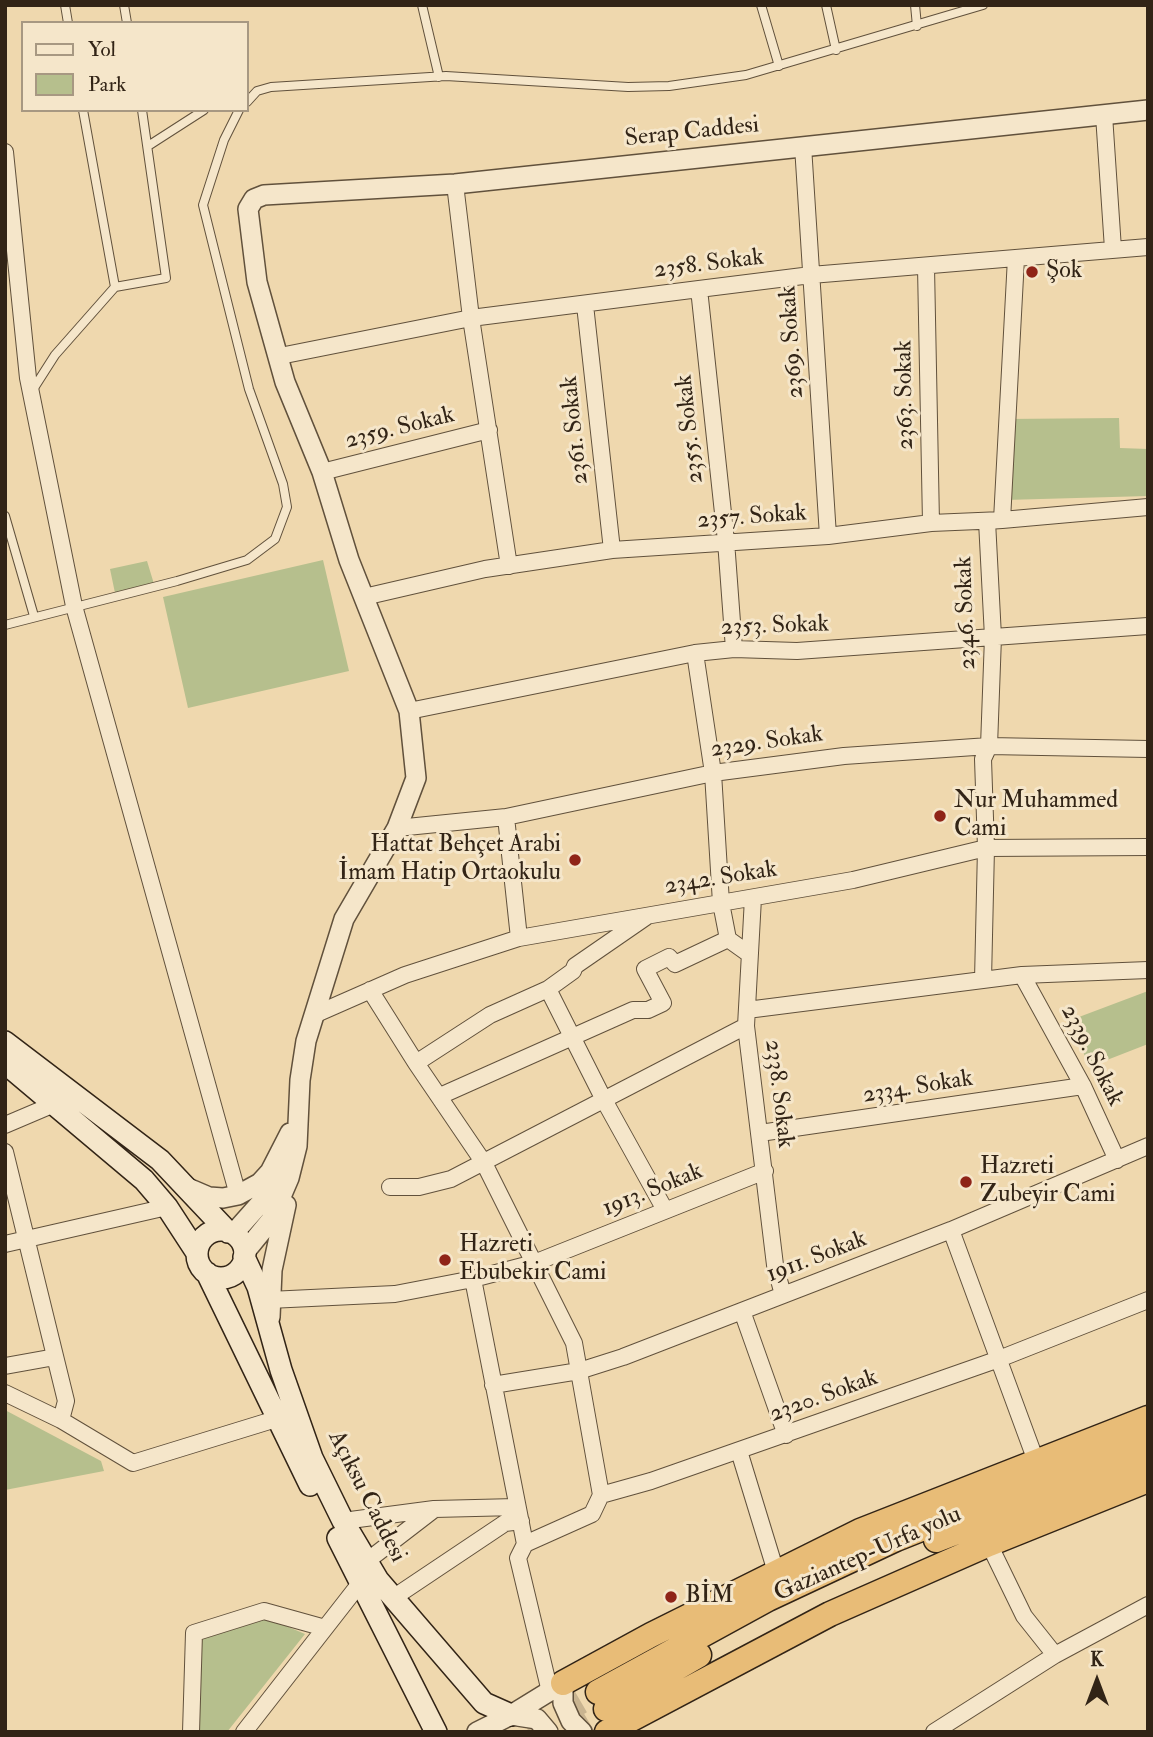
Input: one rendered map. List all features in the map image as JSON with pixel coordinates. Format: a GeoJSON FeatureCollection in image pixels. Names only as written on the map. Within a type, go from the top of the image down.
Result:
{"type":"FeatureCollection","features":[{"type":"Feature","properties":{"kind":"highway"},"geometry":{"type":"LineString","coordinates":[[556,1687],[860,1531],[1148,1418]]}},
{"type":"Feature","properties":{"kind":"highway","name":"Gaziantep-Urfa yolu"},"geometry":{"type":"LineString","coordinates":[[603,1711],[768,1599],[895,1539],[1148,1438]]}},
{"type":"Feature","properties":{"kind":"highway","name":"Gaziantep-Urfa yolu"},"geometry":{"type":"LineString","coordinates":[[603,1711],[772,1614],[898,1555],[1148,1458]]}},
{"type":"Feature","properties":{"kind":"highway"},"geometry":{"type":"LineString","coordinates":[[603,1711],[644,1711],[830,1614],[989,1544],[1148,1480]]}},
{"type":"Feature","properties":{"kind":"main road"},"geometry":{"type":"LineString","coordinates":[[5,1042],[160,1160],[230,1233],[241,1241],[244,1255],[242,1265],[231,1276],[216,1278],[207,1273],[199,1264],[197,1253],[167,1207],[112,1150],[52,1105],[5,1063]]}},
{"type":"Feature","properties":{"kind":"main road"},"geometry":{"type":"LineString","coordinates":[[197,1253],[205,1236],[212,1232],[230,1233]]}},
{"type":"Feature","properties":{"kind":"main road","name":"Açıksu Caddesi"},"geometry":{"type":"LineString","coordinates":[[244,1255],[270,1325],[281,1370],[312,1458],[343,1521],[393,1598],[484,1703],[512,1715]]}},
{"type":"Feature","properties":{"kind":"main road","name":"Açıksu Caddesi"},"geometry":{"type":"LineString","coordinates":[[207,1273],[276,1419],[436,1732]]}},
{"type":"Feature","properties":{"kind":"street","name":"Serap Caddesi"},"geometry":{"type":"LineString","coordinates":[[280,356],[257,282],[248,209],[254,199],[264,194],[456,184],[1148,110]]}},
{"type":"Feature","properties":{"kind":"street"},"geometry":{"type":"LineString","coordinates":[[1104,115],[1113,249]]}},
{"type":"Feature","properties":{"kind":"street","name":"2369. Sokak"},"geometry":{"type":"LineString","coordinates":[[803,146],[828,536]]}},
{"type":"Feature","properties":{"kind":"street"},"geometry":{"type":"LineString","coordinates":[[5,152],[9,234],[31,393],[74,606],[238,1195]]}},
{"type":"Feature","properties":{"kind":"street"},"geometry":{"type":"LineString","coordinates":[[456,184],[471,318],[509,566]]}},
{"type":"Feature","properties":{"kind":"street","name":"2358. Sokak"},"geometry":{"type":"LineString","coordinates":[[280,356],[471,318],[699,289],[811,275],[1148,247]]}},
{"type":"Feature","properties":{"kind":"street"},"geometry":{"type":"LineString","coordinates":[[1002,520],[1016,258]]}},
{"type":"Feature","properties":{"kind":"street","name":"2363. Sokak"},"geometry":{"type":"LineString","coordinates":[[926,267],[931,523]]}},
{"type":"Feature","properties":{"kind":"street","name":"2355. Sokak"},"geometry":{"type":"LineString","coordinates":[[699,289],[726,541],[734,649]]}},
{"type":"Feature","properties":{"kind":"street","name":"2361. Sokak"},"geometry":{"type":"LineString","coordinates":[[584,305],[612,550]]}},
{"type":"Feature","properties":{"kind":"street"},"geometry":{"type":"LineString","coordinates":[[188,1188],[209,1197],[223,1199],[238,1195],[260,1183],[280,1158],[290,1131],[314,1014],[344,919],[397,828],[415,778],[409,711],[363,597],[322,472],[285,382],[280,356]]}},
{"type":"Feature","properties":{"kind":"street","name":"2359. Sokak"},"geometry":{"type":"LineString","coordinates":[[322,472],[489,430]]}},
{"type":"Feature","properties":{"kind":"street","name":"2357. Sokak"},"geometry":{"type":"LineString","coordinates":[[363,597],[509,566],[612,550],[828,536],[931,523],[1002,520],[1148,507]]}},
{"type":"Feature","properties":{"kind":"street","name":"2346. Sokak"},"geometry":{"type":"LineString","coordinates":[[983,980],[986,848],[983,760],[989,746],[993,637],[986,521],[1002,520]]}},
{"type":"Feature","properties":{"kind":"street","name":"2353. Sokak"},"geometry":{"type":"LineString","coordinates":[[409,711],[695,653],[734,649],[797,651],[1148,626]]}},
{"type":"Feature","properties":{"kind":"street"},"geometry":{"type":"LineString","coordinates":[[695,653],[713,773],[721,903],[728,939],[749,954]]}},
{"type":"Feature","properties":{"kind":"street","name":"2329. Sokak"},"geometry":{"type":"LineString","coordinates":[[397,828],[506,817],[713,773],[844,756],[989,746],[1148,749]]}},
{"type":"Feature","properties":{"kind":"street"},"geometry":{"type":"LineString","coordinates":[[506,817],[519,938]]}},
{"type":"Feature","properties":{"kind":"street","name":"2342. Sokak"},"geometry":{"type":"LineString","coordinates":[[314,1014],[405,975],[519,938],[853,880],[986,848],[1148,847]]}},
{"type":"Feature","properties":{"kind":"street","name":"2338. Sokak"},"geometry":{"type":"LineString","coordinates":[[753,898],[747,1018],[775,1265],[783,1295]]}},
{"type":"Feature","properties":{"kind":"street"},"geometry":{"type":"LineString","coordinates":[[416,1063],[490,1015],[548,989],[573,971],[575,966],[651,914]]}},
{"type":"Feature","properties":{"kind":"street"},"geometry":{"type":"LineString","coordinates":[[440,1096],[573,1034],[633,1010],[648,1010],[663,1003],[645,969],[669,957],[675,964],[728,939]]}},
{"type":"Feature","properties":{"kind":"street"},"geometry":{"type":"LineString","coordinates":[[390,1187],[419,1187],[451,1179],[604,1100],[747,1018],[1022,975],[1148,970]]}},
{"type":"Feature","properties":{"kind":"street","name":"2339. Sokak"},"geometry":{"type":"LineString","coordinates":[[1022,975],[1083,1086],[1116,1160]]}},
{"type":"Feature","properties":{"kind":"street"},"geometry":{"type":"LineString","coordinates":[[548,989],[604,1100],[665,1210]]}},
{"type":"Feature","properties":{"kind":"street"},"geometry":{"type":"LineString","coordinates":[[370,990],[484,1163],[574,1343],[601,1495],[592,1514],[525,1544]]}},
{"type":"Feature","properties":{"kind":"street"},"geometry":{"type":"LineString","coordinates":[[270,1325],[269,1300],[289,1178],[297,1146],[300,1080]]}},
{"type":"Feature","properties":{"kind":"street","name":"2334. Sokak"},"geometry":{"type":"LineString","coordinates":[[760,1133],[1083,1086]]}},
{"type":"Feature","properties":{"kind":"street"},"geometry":{"type":"LineString","coordinates":[[5,1125],[52,1105]]}},
{"type":"Feature","properties":{"kind":"street"},"geometry":{"type":"LineString","coordinates":[[230,1233],[274,1190],[286,1173],[297,1146]]}},
{"type":"Feature","properties":{"kind":"street","name":"1911. Sokak"},"geometry":{"type":"LineString","coordinates":[[493,1385],[579,1371],[951,1230],[1148,1146]]}},
{"type":"Feature","properties":{"kind":"street"},"geometry":{"type":"LineString","coordinates":[[5,1152],[66,1401],[61,1420]]}},
{"type":"Feature","properties":{"kind":"street","name":"1913. Sokak"},"geometry":{"type":"LineString","coordinates":[[269,1300],[395,1294],[473,1279],[534,1263],[765,1171]]}},
{"type":"Feature","properties":{"kind":"street"},"geometry":{"type":"LineString","coordinates":[[244,1255],[271,1220],[289,1178]]}},
{"type":"Feature","properties":{"kind":"street"},"geometry":{"type":"LineString","coordinates":[[5,1244],[167,1207]]}},
{"type":"Feature","properties":{"kind":"street"},"geometry":{"type":"LineString","coordinates":[[951,1230],[1036,1461]]}},
{"type":"Feature","properties":{"kind":"street"},"geometry":{"type":"LineString","coordinates":[[473,1279],[525,1544],[518,1558],[556,1687],[571,1721],[582,1732]]}},
{"type":"Feature","properties":{"kind":"street","name":"2320. Sokak"},"geometry":{"type":"LineString","coordinates":[[601,1495],[739,1451],[999,1359],[1148,1300]]}},
{"type":"Feature","properties":{"kind":"street"},"geometry":{"type":"LineString","coordinates":[[742,1311],[786,1434]]}},
{"type":"Feature","properties":{"kind":"street"},"geometry":{"type":"LineString","coordinates":[[5,1366],[55,1357]]}},
{"type":"Feature","properties":{"kind":"street"},"geometry":{"type":"LineString","coordinates":[[5,1393],[61,1420],[133,1463],[276,1419]]}},
{"type":"Feature","properties":{"kind":"street"},"geometry":{"type":"LineString","coordinates":[[739,1451],[776,1572]]}},
{"type":"Feature","properties":{"kind":"street"},"geometry":{"type":"LineString","coordinates":[[343,1521],[434,1509],[519,1514]]}},
{"type":"Feature","properties":{"kind":"street"},"geometry":{"type":"LineString","coordinates":[[367,1561],[434,1509]]}},
{"type":"Feature","properties":{"kind":"street"},"geometry":{"type":"LineString","coordinates":[[393,1598],[519,1514]]}},
{"type":"Feature","properties":{"kind":"street"},"geometry":{"type":"LineString","coordinates":[[989,1544],[1024,1616],[1055,1656]]}},
{"type":"Feature","properties":{"kind":"street"},"geometry":{"type":"LineString","coordinates":[[244,1732],[361,1582]]}},
{"type":"Feature","properties":{"kind":"street"},"geometry":{"type":"LineString","coordinates":[[934,1732],[1055,1656],[1148,1605]]}},
{"type":"Feature","properties":{"kind":"street"},"geometry":{"type":"LineString","coordinates":[[191,1732],[194,1633],[264,1611],[325,1628]]}},
{"type":"Feature","properties":{"kind":"street"},"geometry":{"type":"LineString","coordinates":[[477,1732],[512,1715],[556,1687]]}},
{"type":"Feature","properties":{"kind":"street"},"geometry":{"type":"LineString","coordinates":[[622,1732],[644,1711]]}},
{"type":"Feature","properties":{"kind":"street"},"geometry":{"type":"LineString","coordinates":[[512,1715],[537,1720],[548,1732]]}},
{"type":"Feature","properties":{"kind":"lane"},"geometry":{"type":"LineString","coordinates":[[422,5],[439,77]]}},
{"type":"Feature","properties":{"kind":"lane"},"geometry":{"type":"LineString","coordinates":[[761,5],[779,66]]}},
{"type":"Feature","properties":{"kind":"lane"},"geometry":{"type":"LineString","coordinates":[[826,5],[835,50]]}},
{"type":"Feature","properties":{"kind":"lane"},"geometry":{"type":"LineString","coordinates":[[915,5],[917,26]]}},
{"type":"Feature","properties":{"kind":"lane"},"geometry":{"type":"LineString","coordinates":[[248,92],[312,84],[439,77],[628,87],[669,86],[746,75],[983,5]]}},
{"type":"Feature","properties":{"kind":"lane"},"geometry":{"type":"LineString","coordinates":[[248,101],[257,91]]}},
{"type":"Feature","properties":{"kind":"lane"},"geometry":{"type":"LineString","coordinates":[[83,112],[115,287]]}},
{"type":"Feature","properties":{"kind":"lane"},"geometry":{"type":"LineString","coordinates":[[31,393],[55,355],[115,287],[166,278],[142,112]]}},
{"type":"Feature","properties":{"kind":"lane"},"geometry":{"type":"LineString","coordinates":[[148,146],[201,112]]}},
{"type":"Feature","properties":{"kind":"lane"},"geometry":{"type":"LineString","coordinates":[[5,625],[177,582],[247,560],[275,539],[287,507],[283,484],[249,389],[203,205],[220,150],[239,112]]}},
{"type":"Feature","properties":{"kind":"lane"},"geometry":{"type":"LineString","coordinates":[[5,516],[34,616]]}},
{"type":"Feature","properties":{"kind":"green space"},"geometry":{"type":"Polygon","coordinates":[[[1119,418],[1120,448],[1148,449],[1148,496],[1005,500],[1005,419],[1119,418]]]}},
{"type":"Feature","properties":{"kind":"green space"},"geometry":{"type":"Polygon","coordinates":[[[323,560],[349,671],[188,708],[163,597],[323,560]]]}},
{"type":"Feature","properties":{"kind":"green space"},"geometry":{"type":"Polygon","coordinates":[[[147,561],[154,584],[115,593],[110,569],[147,561]]]}},
{"type":"Feature","properties":{"kind":"green space"},"geometry":{"type":"Polygon","coordinates":[[[1148,991],[1148,1044],[1089,1067],[1071,1020],[1148,991]]]}},
{"type":"Feature","properties":{"kind":"green space"},"geometry":{"type":"Polygon","coordinates":[[[5,1410],[101,1461],[104,1471],[5,1490],[5,1410]]]}},
{"type":"Feature","properties":{"kind":"green space"},"geometry":{"type":"Polygon","coordinates":[[[265,1617],[305,1634],[227,1732],[194,1732],[198,1643],[208,1636],[265,1617]]]}},
{"type":"Feature","properties":{"kind":"tunnel"},"geometry":{"type":"LineString","coordinates":[[529,1732],[598,1692]]}},
{"type":"Feature","properties":{"kind":"tunnel"},"geometry":{"type":"LineString","coordinates":[[567,1732],[606,1709]]}},
{"type":"Feature","properties":{"kind":"place","name":"Şok"},"geometry":{"type":"Point","coordinates":[1032,272]}},
{"type":"Feature","properties":{"kind":"place","name":"Nur Muhammed Cami"},"geometry":{"type":"Point","coordinates":[940,816]}},
{"type":"Feature","properties":{"kind":"place","name":"Hattat Behçet Arabi İmam Hatip Ortaokulu"},"geometry":{"type":"Point","coordinates":[575,860]}},
{"type":"Feature","properties":{"kind":"place","name":"Hazreti Zubeyir Cami"},"geometry":{"type":"Point","coordinates":[966,1182]}},
{"type":"Feature","properties":{"kind":"place","name":"Hazreti Ebubekir Cami"},"geometry":{"type":"Point","coordinates":[445,1260]}},
{"type":"Feature","properties":{"kind":"place","name":"BİM"},"geometry":{"type":"Point","coordinates":[671,1597]}}]}
